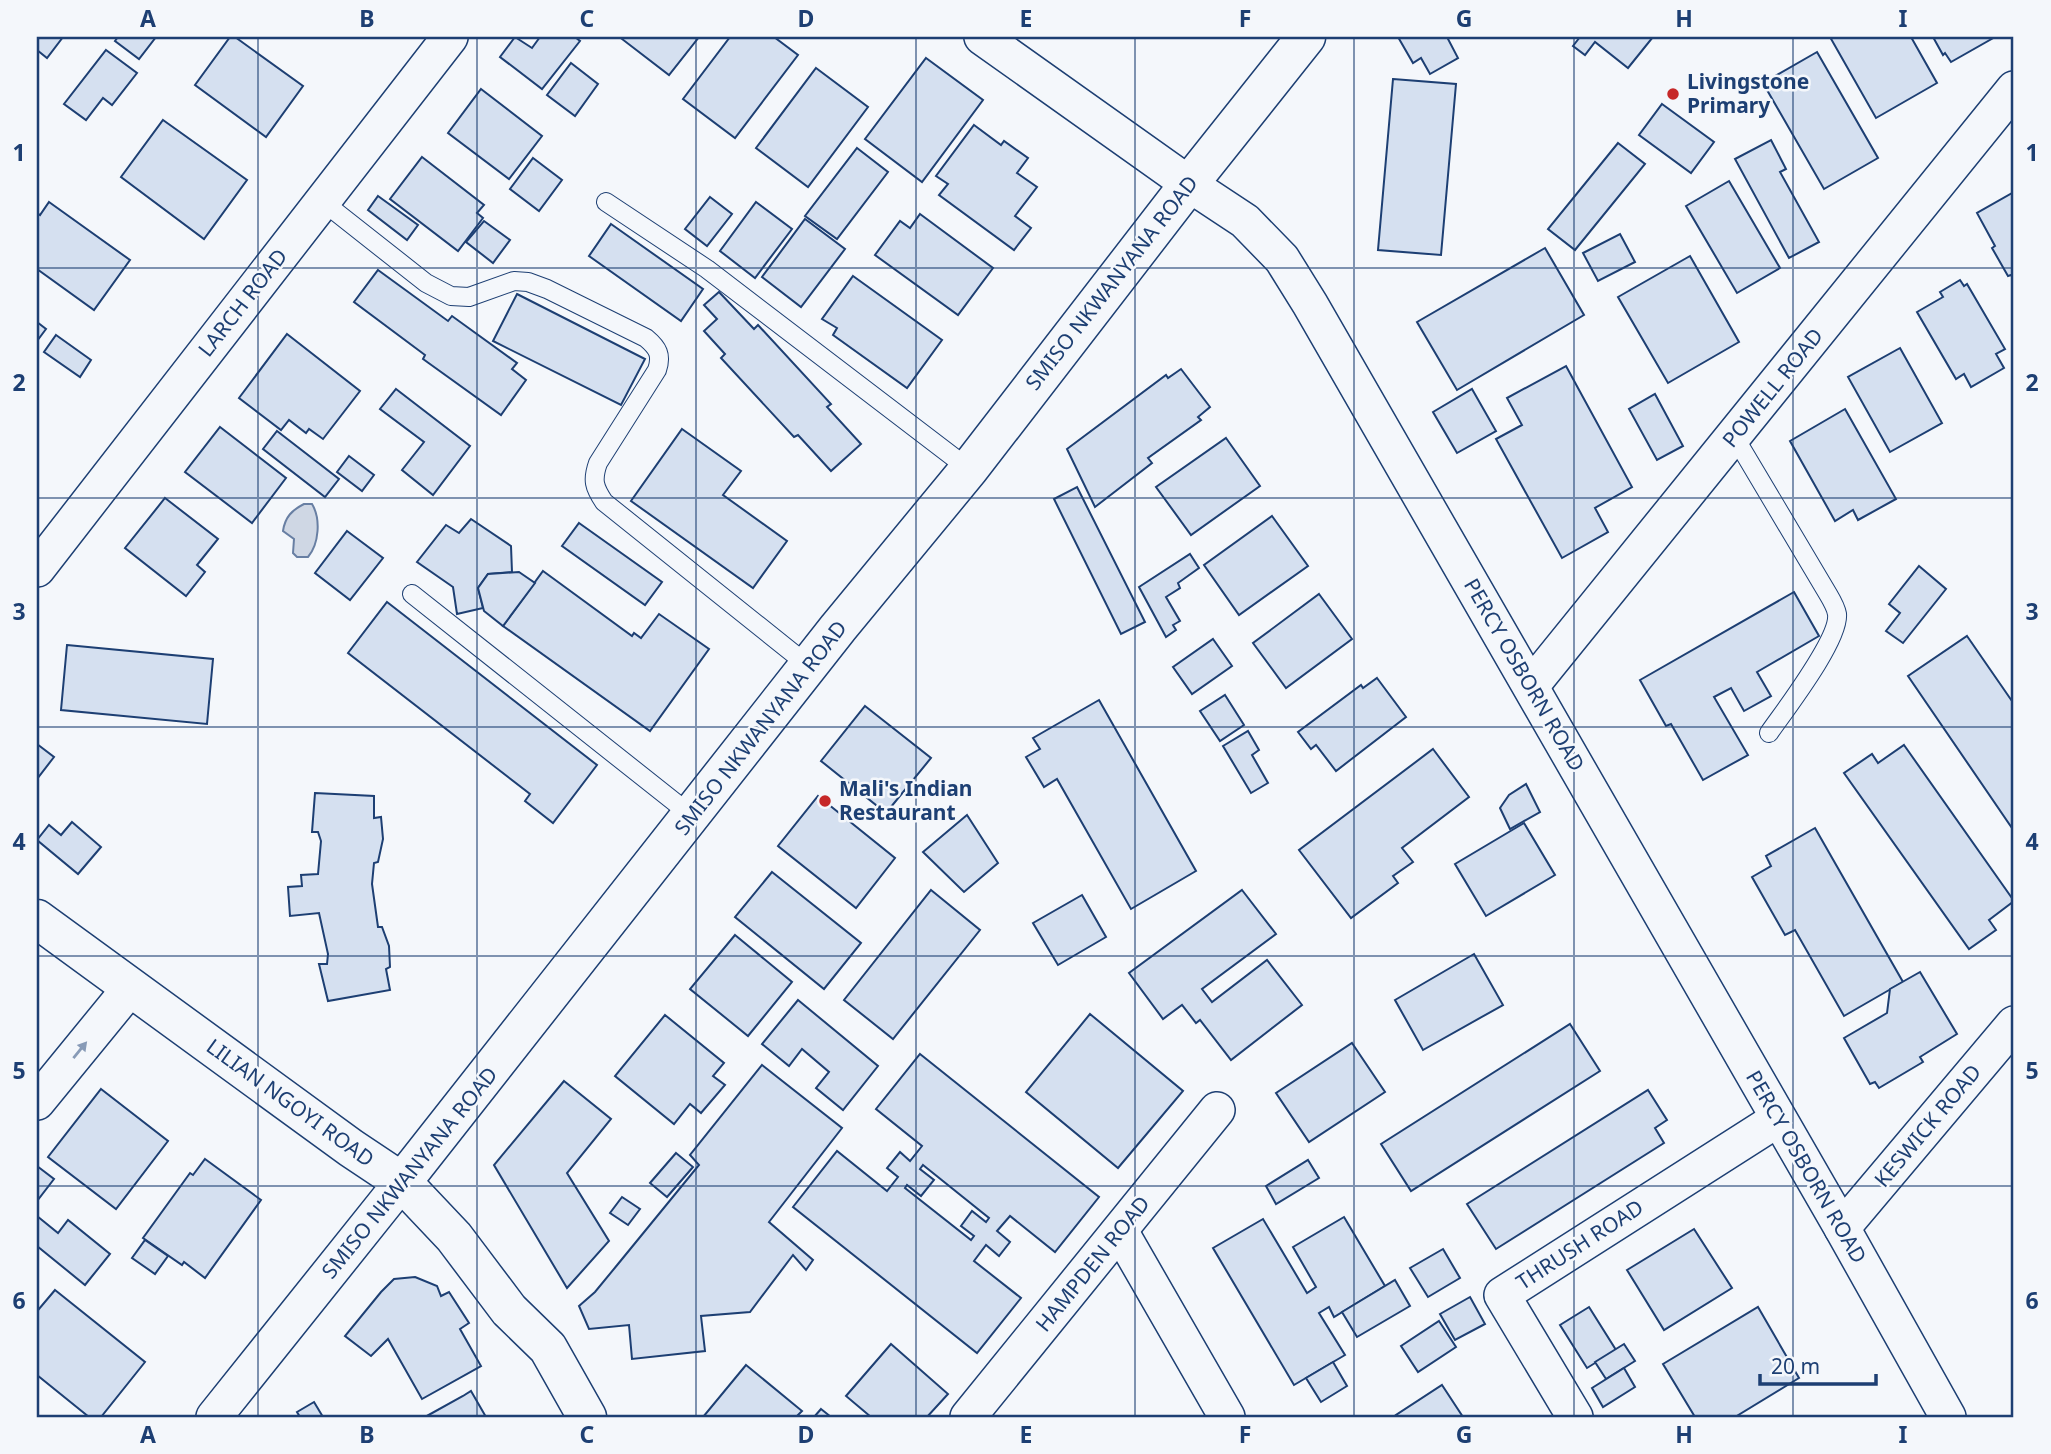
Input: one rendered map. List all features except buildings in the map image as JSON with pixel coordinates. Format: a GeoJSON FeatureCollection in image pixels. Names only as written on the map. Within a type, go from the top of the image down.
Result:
{"type":"FeatureCollection","features":[{"type":"Feature","properties":{"kind":"street","name":"LARCH ROAD"},"geometry":{"type":"LineString","coordinates":[[37,569],[450,37]]}},
{"type":"Feature","properties":{"kind":"street","name":"PERCY OSBORN ROAD"},"geometry":{"type":"LineString","coordinates":[[982,37],[1245,221],[1282,259],[1531,687],[1948,1417]]}},
{"type":"Feature","properties":{"kind":"street","name":"SMISO NKWANYANA ROAD"},"geometry":{"type":"LineString","coordinates":[[214,1417],[809,666],[969,469],[1306,37]]}},
{"type":"Feature","properties":{"kind":"street","name":"POWELL ROAD"},"geometry":{"type":"LineString","coordinates":[[1531,687],[2014,89]]}},
{"type":"Feature","properties":{"kind":"street","name":"LILIAN NGOYI ROAD"},"geometry":{"type":"LineString","coordinates":[[37,919],[351,1148],[402,1182],[454,1237],[509,1310],[548,1348],[587,1417]]}},
{"type":"Feature","properties":{"kind":"street"},"geometry":{"type":"LineString","coordinates":[[37,1102],[131,987]]}},
{"type":"Feature","properties":{"kind":"street","name":"KESWICK ROAD"},"geometry":{"type":"LineString","coordinates":[[1842,1228],[2014,1024]]}},
{"type":"Feature","properties":{"kind":"street","name":"HAMPDEN ROAD"},"geometry":{"type":"LineString","coordinates":[[968,1417],[1217,1110]]}},
{"type":"Feature","properties":{"kind":"street","name":"THRUSH ROAD"},"geometry":{"type":"LineString","coordinates":[[1575,1417],[1502,1295],[1778,1119]]}},
{"type":"Feature","properties":{"kind":"street"},"geometry":{"type":"LineString","coordinates":[[1120,1231],[1227,1417]]}},
{"type":"Feature","properties":{"kind":"lane"},"geometry":{"type":"LineString","coordinates":[[322,201],[426,283],[451,296],[469,297],[514,281],[527,282],[547,289],[646,338],[657,348],[661,359],[657,370],[598,463],[593,478],[595,489],[604,502],[809,666]]}},
{"type":"Feature","properties":{"kind":"lane"},"geometry":{"type":"LineString","coordinates":[[607,202],[707,269],[969,469]]}},
{"type":"Feature","properties":{"kind":"lane"},"geometry":{"type":"LineString","coordinates":[[1734,436],[1828,594],[1837,614],[1834,632],[1824,652],[1769,733]]}},
{"type":"Feature","properties":{"kind":"lane"},"geometry":{"type":"LineString","coordinates":[[412,594],[691,815]]}},
{"type":"Feature","properties":{"kind":"shaded area"},"geometry":{"type":"Polygon","coordinates":[[[304,504],[312,504],[318,531],[315,545],[308,557],[297,557],[293,553],[294,539],[283,531],[290,514],[304,504]]]}},
{"type":"Feature","properties":{"kind":"place","name":"Livingstone Primary"},"geometry":{"type":"Point","coordinates":[1673,94]}},
{"type":"Feature","properties":{"kind":"place","name":"Mali's Indian Restaurant"},"geometry":{"type":"Point","coordinates":[825,801]}}]}
